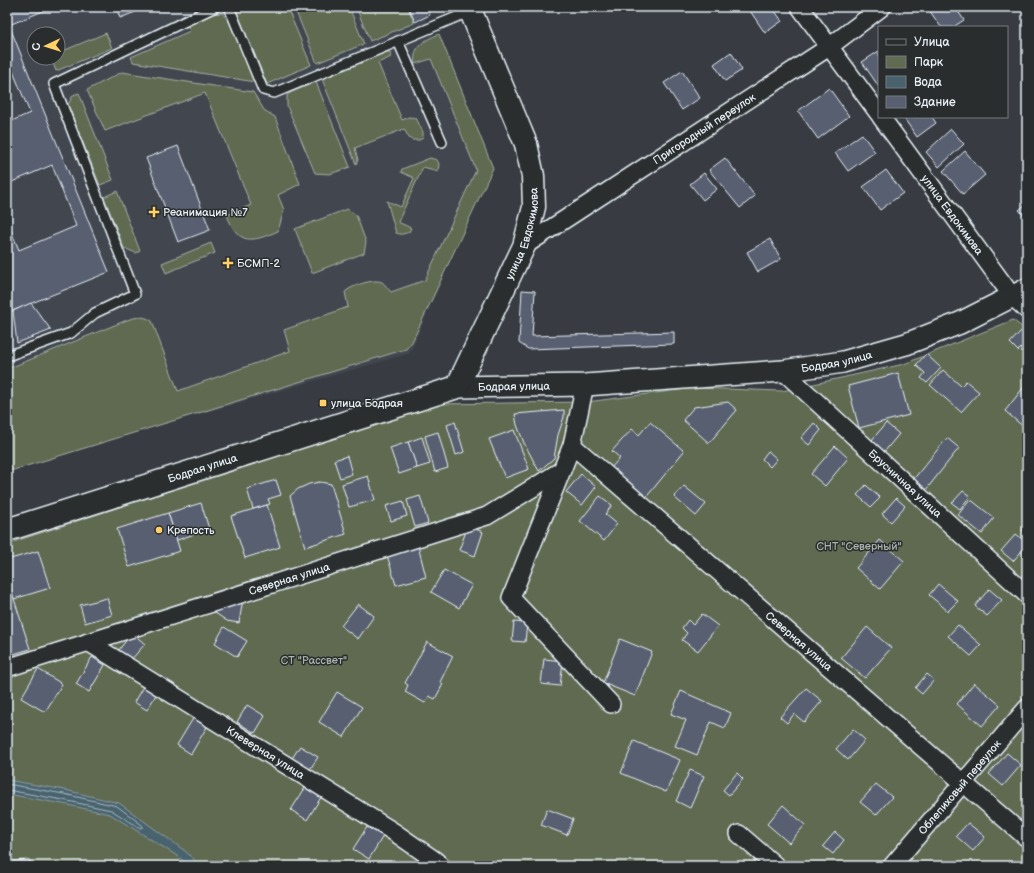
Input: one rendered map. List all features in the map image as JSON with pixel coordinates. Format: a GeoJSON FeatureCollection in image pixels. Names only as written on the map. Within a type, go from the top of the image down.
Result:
{"type":"FeatureCollection","features":[{"type":"Feature","properties":{"kind":"main road","name":"улица Евдокимова"},"geometry":{"type":"LineString","coordinates":[[457,387],[524,246],[534,207],[533,176],[526,144],[470,9]]}},
{"type":"Feature","properties":{"kind":"main road","name":"Бодрая улица"},"geometry":{"type":"LineString","coordinates":[[7,530],[457,387]]}},
{"type":"Feature","properties":{"kind":"street"},"geometry":{"type":"LineString","coordinates":[[800,7],[878,113]]}},
{"type":"Feature","properties":{"kind":"street","name":"Пригородный переулок"},"geometry":{"type":"LineString","coordinates":[[524,246],[829,47],[882,7]]}},
{"type":"Feature","properties":{"kind":"street","name":"улица Евдокимова"},"geometry":{"type":"LineString","coordinates":[[882,118],[1022,298]]}},
{"type":"Feature","properties":{"kind":"street","name":"Бодрая улица"},"geometry":{"type":"LineString","coordinates":[[457,387],[585,386],[783,371],[843,362],[906,344],[1022,298]]}},
{"type":"Feature","properties":{"kind":"street","name":"Брусничная улица"},"geometry":{"type":"LineString","coordinates":[[783,371],[1027,595]]}},
{"type":"Feature","properties":{"kind":"street"},"geometry":{"type":"LineString","coordinates":[[585,386],[572,445],[511,598],[611,704]]}},
{"type":"Feature","properties":{"kind":"street","name":"Северная улица"},"geometry":{"type":"LineString","coordinates":[[572,445],[1027,838]]}},
{"type":"Feature","properties":{"kind":"street","name":"Северная улица"},"geometry":{"type":"LineString","coordinates":[[7,668],[487,516],[562,470]]}},
{"type":"Feature","properties":{"kind":"street","name":"Клеверная улица"},"geometry":{"type":"LineString","coordinates":[[88,642],[388,828],[441,866]]}},
{"type":"Feature","properties":{"kind":"street","name":"Облепиховый переулок"},"geometry":{"type":"LineString","coordinates":[[892,866],[1027,708]]}},
{"type":"Feature","properties":{"kind":"street"},"geometry":{"type":"LineString","coordinates":[[738,834],[776,866]]}},
{"type":"Feature","properties":{"kind":"lane"},"geometry":{"type":"LineString","coordinates":[[7,356],[71,333],[95,313],[135,294],[54,84],[215,7]]}},
{"type":"Feature","properties":{"kind":"lane"},"geometry":{"type":"LineString","coordinates":[[229,7],[263,90],[274,93],[470,9]]}},
{"type":"Feature","properties":{"kind":"lane"},"geometry":{"type":"LineString","coordinates":[[398,41],[442,142]]}},
{"type":"Feature","properties":{"kind":"shaded area","name":"БСМП-2"},"geometry":{"type":"Polygon","coordinates":[[[7,7],[421,7],[488,174],[410,353],[7,470],[7,7]]]}},
{"type":"Feature","properties":{"kind":"green space"},"geometry":{"type":"Polygon","coordinates":[[[235,7],[287,7],[311,65],[267,84],[235,7]]]}},
{"type":"Feature","properties":{"kind":"green space"},"geometry":{"type":"Polygon","coordinates":[[[294,7],[349,7],[364,44],[317,63],[294,7]]]}},
{"type":"Feature","properties":{"kind":"green space"},"geometry":{"type":"Polygon","coordinates":[[[356,7],[408,7],[414,23],[370,41],[356,7]]]}},
{"type":"Feature","properties":{"kind":"green space"},"geometry":{"type":"Polygon","coordinates":[[[222,13],[230,23],[255,82],[133,62],[131,57],[190,31],[187,24],[211,14],[222,13]]]}},
{"type":"Feature","properties":{"kind":"green space"},"geometry":{"type":"Polygon","coordinates":[[[106,33],[112,48],[56,71],[54,66],[66,66],[66,50],[106,33]]]}},
{"type":"Feature","properties":{"kind":"green space"},"geometry":{"type":"Polygon","coordinates":[[[439,34],[493,168],[412,342],[406,349],[7,472],[7,369],[127,320],[143,317],[152,321],[178,391],[290,351],[284,330],[348,307],[345,292],[352,287],[363,283],[378,281],[382,282],[391,292],[425,280],[476,170],[431,59],[415,64],[416,53],[421,44],[439,34]]]}},
{"type":"Feature","properties":{"kind":"green space"},"geometry":{"type":"Polygon","coordinates":[[[390,52],[391,57],[378,63],[402,120],[409,117],[416,118],[423,132],[423,137],[420,140],[412,140],[409,138],[404,129],[355,148],[358,160],[356,164],[322,79],[390,52]]]}},
{"type":"Feature","properties":{"kind":"green space"},"geometry":{"type":"Polygon","coordinates":[[[122,72],[253,92],[264,110],[275,117],[300,184],[278,195],[284,210],[278,231],[260,238],[246,239],[236,232],[231,225],[227,215],[251,205],[205,93],[105,131],[87,90],[122,72]]]}},
{"type":"Feature","properties":{"kind":"green space"},"geometry":{"type":"Polygon","coordinates":[[[316,82],[350,167],[330,174],[315,173],[287,106],[287,95],[316,82]]]}},
{"type":"Feature","properties":{"kind":"green space"},"geometry":{"type":"Polygon","coordinates":[[[79,93],[113,180],[100,185],[68,105],[73,95],[79,93]]]}},
{"type":"Feature","properties":{"kind":"green space"},"geometry":{"type":"Polygon","coordinates":[[[430,158],[437,160],[439,164],[438,171],[423,167],[398,222],[411,228],[409,232],[406,233],[396,233],[387,201],[401,207],[414,178],[401,172],[402,169],[430,158]]]}},
{"type":"Feature","properties":{"kind":"green space"},"geometry":{"type":"Polygon","coordinates":[[[117,191],[140,251],[136,253],[124,248],[104,197],[117,191]]]}},
{"type":"Feature","properties":{"kind":"green space"},"geometry":{"type":"Polygon","coordinates":[[[347,209],[356,215],[366,242],[364,253],[312,273],[295,229],[347,209]]]}},
{"type":"Feature","properties":{"kind":"green space"},"geometry":{"type":"Polygon","coordinates":[[[211,243],[215,253],[166,273],[162,263],[211,243]]]}},
{"type":"Feature","properties":{"kind":"green space"},"geometry":{"type":"Polygon","coordinates":[[[1013,320],[1027,331],[1027,866],[7,866],[7,544],[433,404],[587,402],[694,388],[782,391],[904,364],[1013,320]]]}},
{"type":"Feature","properties":{"kind":"water"},"geometry":{"type":"Polygon","coordinates":[[[7,780],[65,790],[119,803],[185,851],[201,866],[189,866],[179,857],[110,814],[7,794],[7,780]]]}},
{"type":"Feature","properties":{"kind":"building"},"geometry":{"type":"Polygon","coordinates":[[[7,7],[53,7],[9,25],[109,272],[7,313],[7,221],[19,250],[76,226],[52,165],[7,184],[7,123],[30,113],[7,57],[7,7]]]}},
{"type":"Feature","properties":{"kind":"building"},"geometry":{"type":"Polygon","coordinates":[[[116,7],[148,7],[120,18],[116,7]]]}},
{"type":"Feature","properties":{"kind":"building"},"geometry":{"type":"Polygon","coordinates":[[[427,7],[430,15],[415,22],[409,8],[427,7]]]}},
{"type":"Feature","properties":{"kind":"building"},"geometry":{"type":"Polygon","coordinates":[[[772,7],[782,21],[765,33],[748,8],[772,7]]]}},
{"type":"Feature","properties":{"kind":"building"},"geometry":{"type":"Polygon","coordinates":[[[933,7],[955,7],[964,20],[955,26],[940,26],[929,10],[933,7]]]}},
{"type":"Feature","properties":{"kind":"building"},"geometry":{"type":"Polygon","coordinates":[[[731,52],[742,70],[725,81],[714,64],[731,52]]]}},
{"type":"Feature","properties":{"kind":"building"},"geometry":{"type":"Polygon","coordinates":[[[878,52],[878,86],[862,62],[878,52]]]}},
{"type":"Feature","properties":{"kind":"building"},"geometry":{"type":"Polygon","coordinates":[[[682,71],[700,98],[682,110],[664,83],[682,71]]]}},
{"type":"Feature","properties":{"kind":"building"},"geometry":{"type":"Polygon","coordinates":[[[829,88],[849,116],[818,139],[798,111],[829,88]]]}},
{"type":"Feature","properties":{"kind":"building"},"geometry":{"type":"Polygon","coordinates":[[[904,118],[933,118],[936,123],[917,137],[904,118]]]}},
{"type":"Feature","properties":{"kind":"building"},"geometry":{"type":"Polygon","coordinates":[[[951,129],[964,144],[939,167],[926,152],[951,129]]]}},
{"type":"Feature","properties":{"kind":"building"},"geometry":{"type":"Polygon","coordinates":[[[862,134],[875,152],[848,171],[835,153],[862,134]]]}},
{"type":"Feature","properties":{"kind":"building"},"geometry":{"type":"Polygon","coordinates":[[[178,146],[210,230],[178,242],[146,158],[178,146]]]}},
{"type":"Feature","properties":{"kind":"building"},"geometry":{"type":"Polygon","coordinates":[[[965,151],[985,175],[963,194],[943,171],[965,151]]]}},
{"type":"Feature","properties":{"kind":"building"},"geometry":{"type":"Polygon","coordinates":[[[725,158],[755,196],[740,208],[709,170],[725,158]]]}},
{"type":"Feature","properties":{"kind":"building"},"geometry":{"type":"Polygon","coordinates":[[[886,170],[903,193],[880,210],[863,187],[886,170]]]}},
{"type":"Feature","properties":{"kind":"building"},"geometry":{"type":"Polygon","coordinates":[[[704,173],[717,189],[703,200],[690,184],[704,173]]]}},
{"type":"Feature","properties":{"kind":"building"},"geometry":{"type":"Polygon","coordinates":[[[1027,203],[1027,219],[1019,210],[1027,203]]]}},
{"type":"Feature","properties":{"kind":"building"},"geometry":{"type":"Polygon","coordinates":[[[770,239],[781,259],[758,272],[747,252],[770,239]]]}},
{"type":"Feature","properties":{"kind":"building"},"geometry":{"type":"Polygon","coordinates":[[[522,290],[535,291],[532,336],[674,332],[674,344],[528,349],[519,343],[522,290]]]}},
{"type":"Feature","properties":{"kind":"building"},"geometry":{"type":"Polygon","coordinates":[[[31,303],[51,330],[17,343],[13,311],[31,303]]]}},
{"type":"Feature","properties":{"kind":"building"},"geometry":{"type":"Polygon","coordinates":[[[1021,331],[1027,336],[1027,342],[1018,351],[1010,343],[1021,331]]]}},
{"type":"Feature","properties":{"kind":"building"},"geometry":{"type":"Polygon","coordinates":[[[926,354],[941,368],[927,383],[921,378],[925,373],[916,365],[926,354]]]}},
{"type":"Feature","properties":{"kind":"building"},"geometry":{"type":"Polygon","coordinates":[[[943,370],[961,386],[966,381],[979,392],[961,412],[930,385],[943,370]]]}},
{"type":"Feature","properties":{"kind":"building"},"geometry":{"type":"Polygon","coordinates":[[[898,373],[909,415],[859,428],[848,386],[898,373]]]}},
{"type":"Feature","properties":{"kind":"building"},"geometry":{"type":"Polygon","coordinates":[[[1027,383],[1027,427],[1026,429],[1005,411],[1027,383]]]}},
{"type":"Feature","properties":{"kind":"building"},"geometry":{"type":"Polygon","coordinates":[[[728,402],[737,410],[709,443],[683,420],[694,407],[728,402]]]}},
{"type":"Feature","properties":{"kind":"building"},"geometry":{"type":"Polygon","coordinates":[[[564,410],[564,417],[558,435],[554,458],[539,471],[524,443],[517,425],[515,414],[564,410]]]}},
{"type":"Feature","properties":{"kind":"building"},"geometry":{"type":"Polygon","coordinates":[[[455,422],[464,452],[456,455],[447,425],[455,422]]]}},
{"type":"Feature","properties":{"kind":"building"},"geometry":{"type":"Polygon","coordinates":[[[650,422],[684,451],[644,500],[609,470],[620,458],[612,451],[632,429],[639,435],[650,422]]]}},
{"type":"Feature","properties":{"kind":"building"},"geometry":{"type":"Polygon","coordinates":[[[814,423],[821,430],[809,445],[801,438],[814,423]]]}},
{"type":"Feature","properties":{"kind":"building"},"geometry":{"type":"Polygon","coordinates":[[[886,423],[899,434],[880,457],[867,446],[886,423]]]}},
{"type":"Feature","properties":{"kind":"building"},"geometry":{"type":"Polygon","coordinates":[[[514,430],[529,469],[505,478],[489,439],[514,430]]]}},
{"type":"Feature","properties":{"kind":"building"},"geometry":{"type":"Polygon","coordinates":[[[438,432],[448,468],[435,472],[425,436],[438,432]]]}},
{"type":"Feature","properties":{"kind":"building"},"geometry":{"type":"Polygon","coordinates":[[[422,437],[430,464],[417,468],[408,442],[422,437]]]}},
{"type":"Feature","properties":{"kind":"building"},"geometry":{"type":"Polygon","coordinates":[[[947,438],[959,448],[925,491],[912,481],[947,438]]]}},
{"type":"Feature","properties":{"kind":"building"},"geometry":{"type":"Polygon","coordinates":[[[408,442],[417,468],[399,474],[390,448],[408,442]]]}},
{"type":"Feature","properties":{"kind":"building"},"geometry":{"type":"Polygon","coordinates":[[[835,446],[848,458],[825,486],[811,474],[835,446]]]}},
{"type":"Feature","properties":{"kind":"building"},"geometry":{"type":"Polygon","coordinates":[[[768,451],[777,459],[770,467],[762,459],[768,451]]]}},
{"type":"Feature","properties":{"kind":"building"},"geometry":{"type":"Polygon","coordinates":[[[347,456],[352,474],[340,478],[334,460],[347,456]]]}},
{"type":"Feature","properties":{"kind":"building"},"geometry":{"type":"Polygon","coordinates":[[[581,474],[596,487],[582,505],[566,492],[581,474]]]}},
{"type":"Feature","properties":{"kind":"building"},"geometry":{"type":"Polygon","coordinates":[[[368,476],[375,500],[349,507],[342,484],[368,476]]]}},
{"type":"Feature","properties":{"kind":"building"},"geometry":{"type":"Polygon","coordinates":[[[276,480],[281,495],[268,499],[270,504],[253,509],[247,489],[276,480]]]}},
{"type":"Feature","properties":{"kind":"building"},"geometry":{"type":"Polygon","coordinates":[[[320,482],[331,484],[346,534],[305,547],[290,496],[298,489],[309,484],[320,482]]]}},
{"type":"Feature","properties":{"kind":"building"},"geometry":{"type":"Polygon","coordinates":[[[866,485],[880,498],[871,507],[857,495],[866,485]]]}},
{"type":"Feature","properties":{"kind":"building"},"geometry":{"type":"Polygon","coordinates":[[[684,486],[706,504],[696,516],[674,497],[684,486]]]}},
{"type":"Feature","properties":{"kind":"building"},"geometry":{"type":"Polygon","coordinates":[[[963,491],[970,496],[960,509],[952,503],[963,491]]]}},
{"type":"Feature","properties":{"kind":"building"},"geometry":{"type":"Polygon","coordinates":[[[420,496],[428,523],[415,527],[407,500],[420,496]]]}},
{"type":"Feature","properties":{"kind":"building"},"geometry":{"type":"Polygon","coordinates":[[[600,496],[612,505],[605,514],[617,524],[604,541],[580,521],[600,496]]]}},
{"type":"Feature","properties":{"kind":"building"},"geometry":{"type":"Polygon","coordinates":[[[896,498],[905,506],[891,522],[882,514],[896,498]]]}},
{"type":"Feature","properties":{"kind":"building"},"geometry":{"type":"Polygon","coordinates":[[[970,499],[994,518],[982,534],[958,515],[970,499]]]}},
{"type":"Feature","properties":{"kind":"building"},"geometry":{"type":"Polygon","coordinates":[[[403,501],[407,516],[391,521],[386,506],[403,501]]]}},
{"type":"Feature","properties":{"kind":"building"},"geometry":{"type":"Polygon","coordinates":[[[201,503],[209,529],[177,540],[168,513],[201,503]]]}},
{"type":"Feature","properties":{"kind":"building"},"geometry":{"type":"Polygon","coordinates":[[[267,505],[280,547],[245,558],[231,516],[267,505]]]}},
{"type":"Feature","properties":{"kind":"building"},"geometry":{"type":"Polygon","coordinates":[[[168,513],[180,551],[129,567],[117,529],[168,513]]]}},
{"type":"Feature","properties":{"kind":"building"},"geometry":{"type":"Polygon","coordinates":[[[1027,524],[1027,534],[1022,530],[1027,524]]]}},
{"type":"Feature","properties":{"kind":"building"},"geometry":{"type":"Polygon","coordinates":[[[468,526],[483,532],[475,556],[459,550],[468,526]]]}},
{"type":"Feature","properties":{"kind":"building"},"geometry":{"type":"Polygon","coordinates":[[[1016,534],[1027,543],[1027,545],[1013,561],[1001,551],[1016,534]]]}},
{"type":"Feature","properties":{"kind":"building"},"geometry":{"type":"Polygon","coordinates":[[[880,540],[904,561],[880,589],[856,568],[880,540]]]}},
{"type":"Feature","properties":{"kind":"building"},"geometry":{"type":"Polygon","coordinates":[[[418,546],[426,577],[396,585],[387,555],[418,546]]]}},
{"type":"Feature","properties":{"kind":"building"},"geometry":{"type":"Polygon","coordinates":[[[38,551],[50,588],[14,599],[7,577],[7,560],[38,551]]]}},
{"type":"Feature","properties":{"kind":"building"},"geometry":{"type":"Polygon","coordinates":[[[444,570],[472,585],[459,608],[431,592],[444,570]]]}},
{"type":"Feature","properties":{"kind":"building"},"geometry":{"type":"Polygon","coordinates":[[[7,577],[30,649],[7,656],[7,577]]]}},
{"type":"Feature","properties":{"kind":"building"},"geometry":{"type":"Polygon","coordinates":[[[938,584],[958,601],[948,611],[929,595],[938,584]]]}},
{"type":"Feature","properties":{"kind":"building"},"geometry":{"type":"Polygon","coordinates":[[[989,589],[1002,600],[987,616],[975,606],[989,589]]]}},
{"type":"Feature","properties":{"kind":"building"},"geometry":{"type":"Polygon","coordinates":[[[107,598],[112,615],[85,623],[80,605],[107,598]]]}},
{"type":"Feature","properties":{"kind":"building"},"geometry":{"type":"Polygon","coordinates":[[[243,599],[239,623],[227,621],[208,608],[243,599]]]}},
{"type":"Feature","properties":{"kind":"building"},"geometry":{"type":"Polygon","coordinates":[[[358,604],[374,616],[358,639],[341,626],[358,604]]]}},
{"type":"Feature","properties":{"kind":"building"},"geometry":{"type":"Polygon","coordinates":[[[702,614],[718,626],[698,651],[682,640],[687,633],[682,628],[688,620],[693,625],[702,614]]]}},
{"type":"Feature","properties":{"kind":"building"},"geometry":{"type":"Polygon","coordinates":[[[514,622],[527,623],[525,642],[512,641],[514,622]]]}},
{"type":"Feature","properties":{"kind":"building"},"geometry":{"type":"Polygon","coordinates":[[[958,625],[981,645],[971,656],[948,636],[958,625]]]}},
{"type":"Feature","properties":{"kind":"building"},"geometry":{"type":"Polygon","coordinates":[[[224,627],[247,641],[237,657],[215,643],[224,627]]]}},
{"type":"Feature","properties":{"kind":"building"},"geometry":{"type":"Polygon","coordinates":[[[867,627],[891,648],[865,678],[841,658],[867,627]]]}},
{"type":"Feature","properties":{"kind":"building"},"geometry":{"type":"Polygon","coordinates":[[[132,633],[145,644],[130,661],[118,651],[132,633]]]}},
{"type":"Feature","properties":{"kind":"building"},"geometry":{"type":"Polygon","coordinates":[[[620,639],[652,652],[635,696],[603,683],[620,639]]]}},
{"type":"Feature","properties":{"kind":"building"},"geometry":{"type":"Polygon","coordinates":[[[427,642],[453,656],[440,682],[443,684],[435,699],[429,696],[425,703],[405,692],[408,685],[405,683],[427,642]]]}},
{"type":"Feature","properties":{"kind":"building"},"geometry":{"type":"Polygon","coordinates":[[[92,657],[105,665],[89,692],[76,684],[92,657]]]}},
{"type":"Feature","properties":{"kind":"building"},"geometry":{"type":"Polygon","coordinates":[[[544,659],[563,661],[560,686],[541,684],[544,659]]]}},
{"type":"Feature","properties":{"kind":"building"},"geometry":{"type":"Polygon","coordinates":[[[38,669],[62,684],[45,712],[21,698],[38,669]]]}},
{"type":"Feature","properties":{"kind":"building"},"geometry":{"type":"Polygon","coordinates":[[[927,674],[934,680],[922,694],[915,688],[927,674]]]}},
{"type":"Feature","properties":{"kind":"building"},"geometry":{"type":"Polygon","coordinates":[[[974,683],[1000,705],[982,726],[957,704],[974,683]]]}},
{"type":"Feature","properties":{"kind":"building"},"geometry":{"type":"Polygon","coordinates":[[[144,685],[157,693],[147,710],[134,702],[144,685]]]}},
{"type":"Feature","properties":{"kind":"building"},"geometry":{"type":"Polygon","coordinates":[[[806,688],[822,701],[804,722],[794,714],[787,723],[780,717],[806,688]]]}},
{"type":"Feature","properties":{"kind":"building"},"geometry":{"type":"Polygon","coordinates":[[[681,691],[731,713],[725,728],[711,722],[697,755],[675,746],[686,720],[671,714],[681,691]]]}},
{"type":"Feature","properties":{"kind":"building"},"geometry":{"type":"Polygon","coordinates":[[[337,692],[362,707],[344,737],[319,722],[337,692]]]}},
{"type":"Feature","properties":{"kind":"building"},"geometry":{"type":"Polygon","coordinates":[[[247,705],[265,716],[255,733],[237,722],[247,705]]]}},
{"type":"Feature","properties":{"kind":"building"},"geometry":{"type":"Polygon","coordinates":[[[194,717],[208,725],[191,754],[177,745],[194,717]]]}},
{"type":"Feature","properties":{"kind":"building"},"geometry":{"type":"Polygon","coordinates":[[[853,729],[865,740],[848,760],[836,749],[853,729]]]}},
{"type":"Feature","properties":{"kind":"building"},"geometry":{"type":"Polygon","coordinates":[[[634,741],[680,760],[666,792],[621,773],[634,741]]]}},
{"type":"Feature","properties":{"kind":"building"},"geometry":{"type":"Polygon","coordinates":[[[300,746],[318,757],[309,771],[291,760],[300,746]]]}},
{"type":"Feature","properties":{"kind":"building"},"geometry":{"type":"Polygon","coordinates":[[[1007,753],[1021,765],[1003,786],[989,774],[1007,753]]]}},
{"type":"Feature","properties":{"kind":"building"},"geometry":{"type":"Polygon","coordinates":[[[690,770],[704,776],[690,808],[676,801],[690,770]]]}},
{"type":"Feature","properties":{"kind":"building"},"geometry":{"type":"Polygon","coordinates":[[[737,773],[743,779],[729,795],[723,790],[737,773]]]}},
{"type":"Feature","properties":{"kind":"building"},"geometry":{"type":"Polygon","coordinates":[[[876,784],[892,797],[876,815],[860,802],[876,784]]]}},
{"type":"Feature","properties":{"kind":"building"},"geometry":{"type":"Polygon","coordinates":[[[307,785],[323,794],[307,820],[291,810],[307,785]]]}},
{"type":"Feature","properties":{"kind":"building"},"geometry":{"type":"Polygon","coordinates":[[[783,805],[805,825],[789,843],[767,824],[783,805]]]}},
{"type":"Feature","properties":{"kind":"building"},"geometry":{"type":"Polygon","coordinates":[[[547,809],[573,819],[567,835],[541,825],[547,809]]]}},
{"type":"Feature","properties":{"kind":"building"},"geometry":{"type":"Polygon","coordinates":[[[968,823],[985,837],[973,851],[956,836],[968,823]]]}},
{"type":"Feature","properties":{"kind":"building"},"geometry":{"type":"Polygon","coordinates":[[[367,827],[383,836],[369,859],[353,849],[367,827]]]}},
{"type":"Feature","properties":{"kind":"building"},"geometry":{"type":"Polygon","coordinates":[[[835,832],[844,840],[833,854],[823,846],[835,832]]]}},
{"type":"Feature","properties":{"kind":"building"},"geometry":{"type":"Polygon","coordinates":[[[30,860],[30,866],[7,866],[7,861],[30,860]]]}},
{"type":"Feature","properties":{"kind":"place","name":"Реанимация №7"},"geometry":{"type":"Point","coordinates":[154,212]}},
{"type":"Feature","properties":{"kind":"place","name":"БСМП-2"},"geometry":{"type":"Point","coordinates":[228,263]}},
{"type":"Feature","properties":{"kind":"place","name":"улица Бодрая"},"geometry":{"type":"Point","coordinates":[323,403]}},
{"type":"Feature","properties":{"kind":"place","name":"Крепость"},"geometry":{"type":"Point","coordinates":[159,530]}},
{"type":"Feature","properties":{"kind":"park label","name":"СНТ \"Северный\""},"geometry":{"type":"Point","coordinates":[859,546]}},
{"type":"Feature","properties":{"kind":"park label","name":"СТ \"Рассвет\""},"geometry":{"type":"Point","coordinates":[314,660]}}]}
